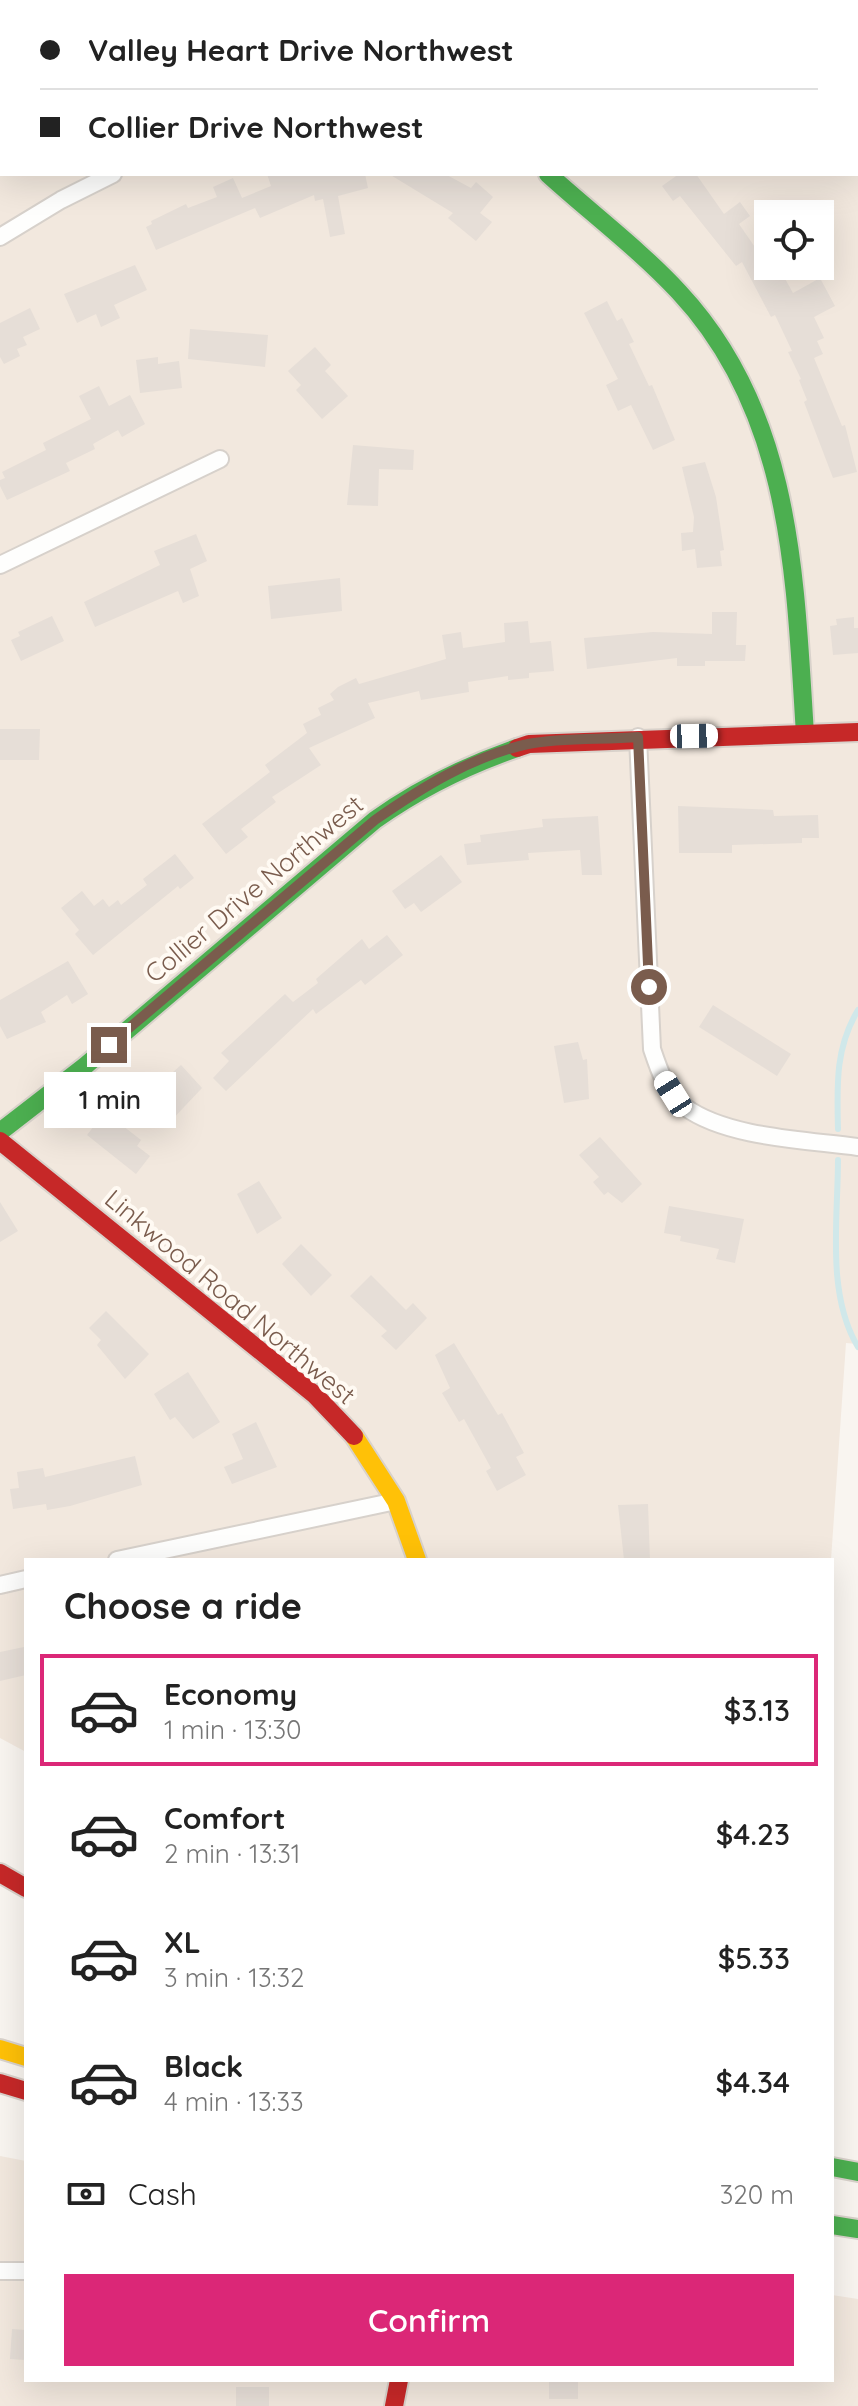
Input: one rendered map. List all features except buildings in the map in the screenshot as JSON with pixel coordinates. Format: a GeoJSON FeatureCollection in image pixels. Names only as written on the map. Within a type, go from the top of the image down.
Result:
{"type":"FeatureCollection","features":[{"type":"Feature","properties":{"kind":"main road"},"geometry":{"type":"LineString","coordinates":[[550,176],[679,292],[705,324],[737,376],[768,447],[787,516],[794,560],[805,734]]}},
{"type":"Feature","properties":{"kind":"main road","name":"Collier Drive Northwest"},"geometry":{"type":"LineString","coordinates":[[0,1132],[85,1066],[375,820],[415,792],[470,764],[529,744],[638,737],[858,732]]}},
{"type":"Feature","properties":{"kind":"main road","name":"Linkwood Road Northwest"},"geometry":{"type":"LineString","coordinates":[[0,1141],[315,1395],[355,1437],[396,1501],[416,1558]]}},
{"type":"Feature","properties":{"kind":"main road"},"geometry":{"type":"LineString","coordinates":[[0,1873],[24,1887]]}},
{"type":"Feature","properties":{"kind":"main road"},"geometry":{"type":"LineString","coordinates":[[0,1886],[24,1897]]}},
{"type":"Feature","properties":{"kind":"main road"},"geometry":{"type":"LineString","coordinates":[[0,2049],[24,2056]]}},
{"type":"Feature","properties":{"kind":"main road"},"geometry":{"type":"LineString","coordinates":[[0,2083],[24,2090]]}},
{"type":"Feature","properties":{"kind":"main road"},"geometry":{"type":"LineString","coordinates":[[834,2167],[858,2172]]}},
{"type":"Feature","properties":{"kind":"main road"},"geometry":{"type":"LineString","coordinates":[[834,2225],[858,2229]]}},
{"type":"Feature","properties":{"kind":"main road"},"geometry":{"type":"LineString","coordinates":[[394,2406],[399,2382]]}},
{"type":"Feature","properties":{"kind":"street"},"geometry":{"type":"LineString","coordinates":[[0,237],[61,200],[109,176]]}},
{"type":"Feature","properties":{"kind":"street"},"geometry":{"type":"LineString","coordinates":[[0,565],[220,459]]}},
{"type":"Feature","properties":{"kind":"street"},"geometry":{"type":"LineString","coordinates":[[638,737],[652,1049],[660,1073],[685,1107],[708,1119],[763,1135],[858,1147]]}},
{"type":"Feature","properties":{"kind":"street"},"geometry":{"type":"LineString","coordinates":[[126,1558],[396,1501]]}},
{"type":"Feature","properties":{"kind":"street"},"geometry":{"type":"LineString","coordinates":[[0,1585],[24,1579]]}},
{"type":"Feature","properties":{"kind":"street"},"geometry":{"type":"LineString","coordinates":[[0,2271],[24,2271]]}},
{"type":"Feature","properties":{"kind":"shaded area"},"geometry":{"type":"Polygon","coordinates":[[[0,176],[858,176],[858,1344],[846,1343],[831,1558],[24,1558],[24,1751],[0,1738],[0,176]]]}},
{"type":"Feature","properties":{"kind":"shaded area"},"geometry":{"type":"Polygon","coordinates":[[[0,2156],[24,2161],[24,2382],[834,2382],[834,2295],[858,2299],[858,2406],[0,2406],[0,2156]]]}},
{"type":"Feature","properties":{"kind":"waterway"},"geometry":{"type":"LineString","coordinates":[[838,1129],[841,1053],[858,1010]]}},
{"type":"Feature","properties":{"kind":"waterway"},"geometry":{"type":"LineString","coordinates":[[838,1160],[838,1280],[841,1304],[858,1347]]}},
{"type":"Feature","properties":{"kind":"traffic: fast"},"geometry":{"type":"LineString","coordinates":[[550,176],[632,246],[679,292],[717,340],[745,391],[766,445],[781,501],[791,558],[805,734]]}},
{"type":"Feature","properties":{"kind":"traffic: fast"},"geometry":{"type":"LineString","coordinates":[[0,1132],[85,1066],[375,820],[443,779],[517,748]]}},
{"type":"Feature","properties":{"kind":"traffic: fast"},"geometry":{"type":"LineString","coordinates":[[834,2167],[858,2172]]}},
{"type":"Feature","properties":{"kind":"traffic: fast"},"geometry":{"type":"LineString","coordinates":[[834,2225],[858,2229]]}},
{"type":"Feature","properties":{"kind":"traffic: slow"},"geometry":{"type":"LineString","coordinates":[[354,1436],[396,1501],[416,1558]]}},
{"type":"Feature","properties":{"kind":"traffic: slow"},"geometry":{"type":"LineString","coordinates":[[0,2049],[24,2056]]}},
{"type":"Feature","properties":{"kind":"traffic: jam"},"geometry":{"type":"LineString","coordinates":[[517,748],[529,744],[858,732]]}},
{"type":"Feature","properties":{"kind":"traffic: jam"},"geometry":{"type":"LineString","coordinates":[[0,1141],[315,1395],[354,1436]]}},
{"type":"Feature","properties":{"kind":"traffic: jam"},"geometry":{"type":"LineString","coordinates":[[0,1873],[24,1887]]}},
{"type":"Feature","properties":{"kind":"traffic: jam"},"geometry":{"type":"LineString","coordinates":[[0,2083],[24,2090]]}},
{"type":"Feature","properties":{"kind":"traffic: jam"},"geometry":{"type":"LineString","coordinates":[[394,2406],[399,2382]]}},
{"type":"Feature","properties":{"kind":"route"},"geometry":{"type":"LineString","coordinates":[[109,1045],[375,820],[415,792],[470,764],[529,744],[638,737],[649,987]]}}]}
